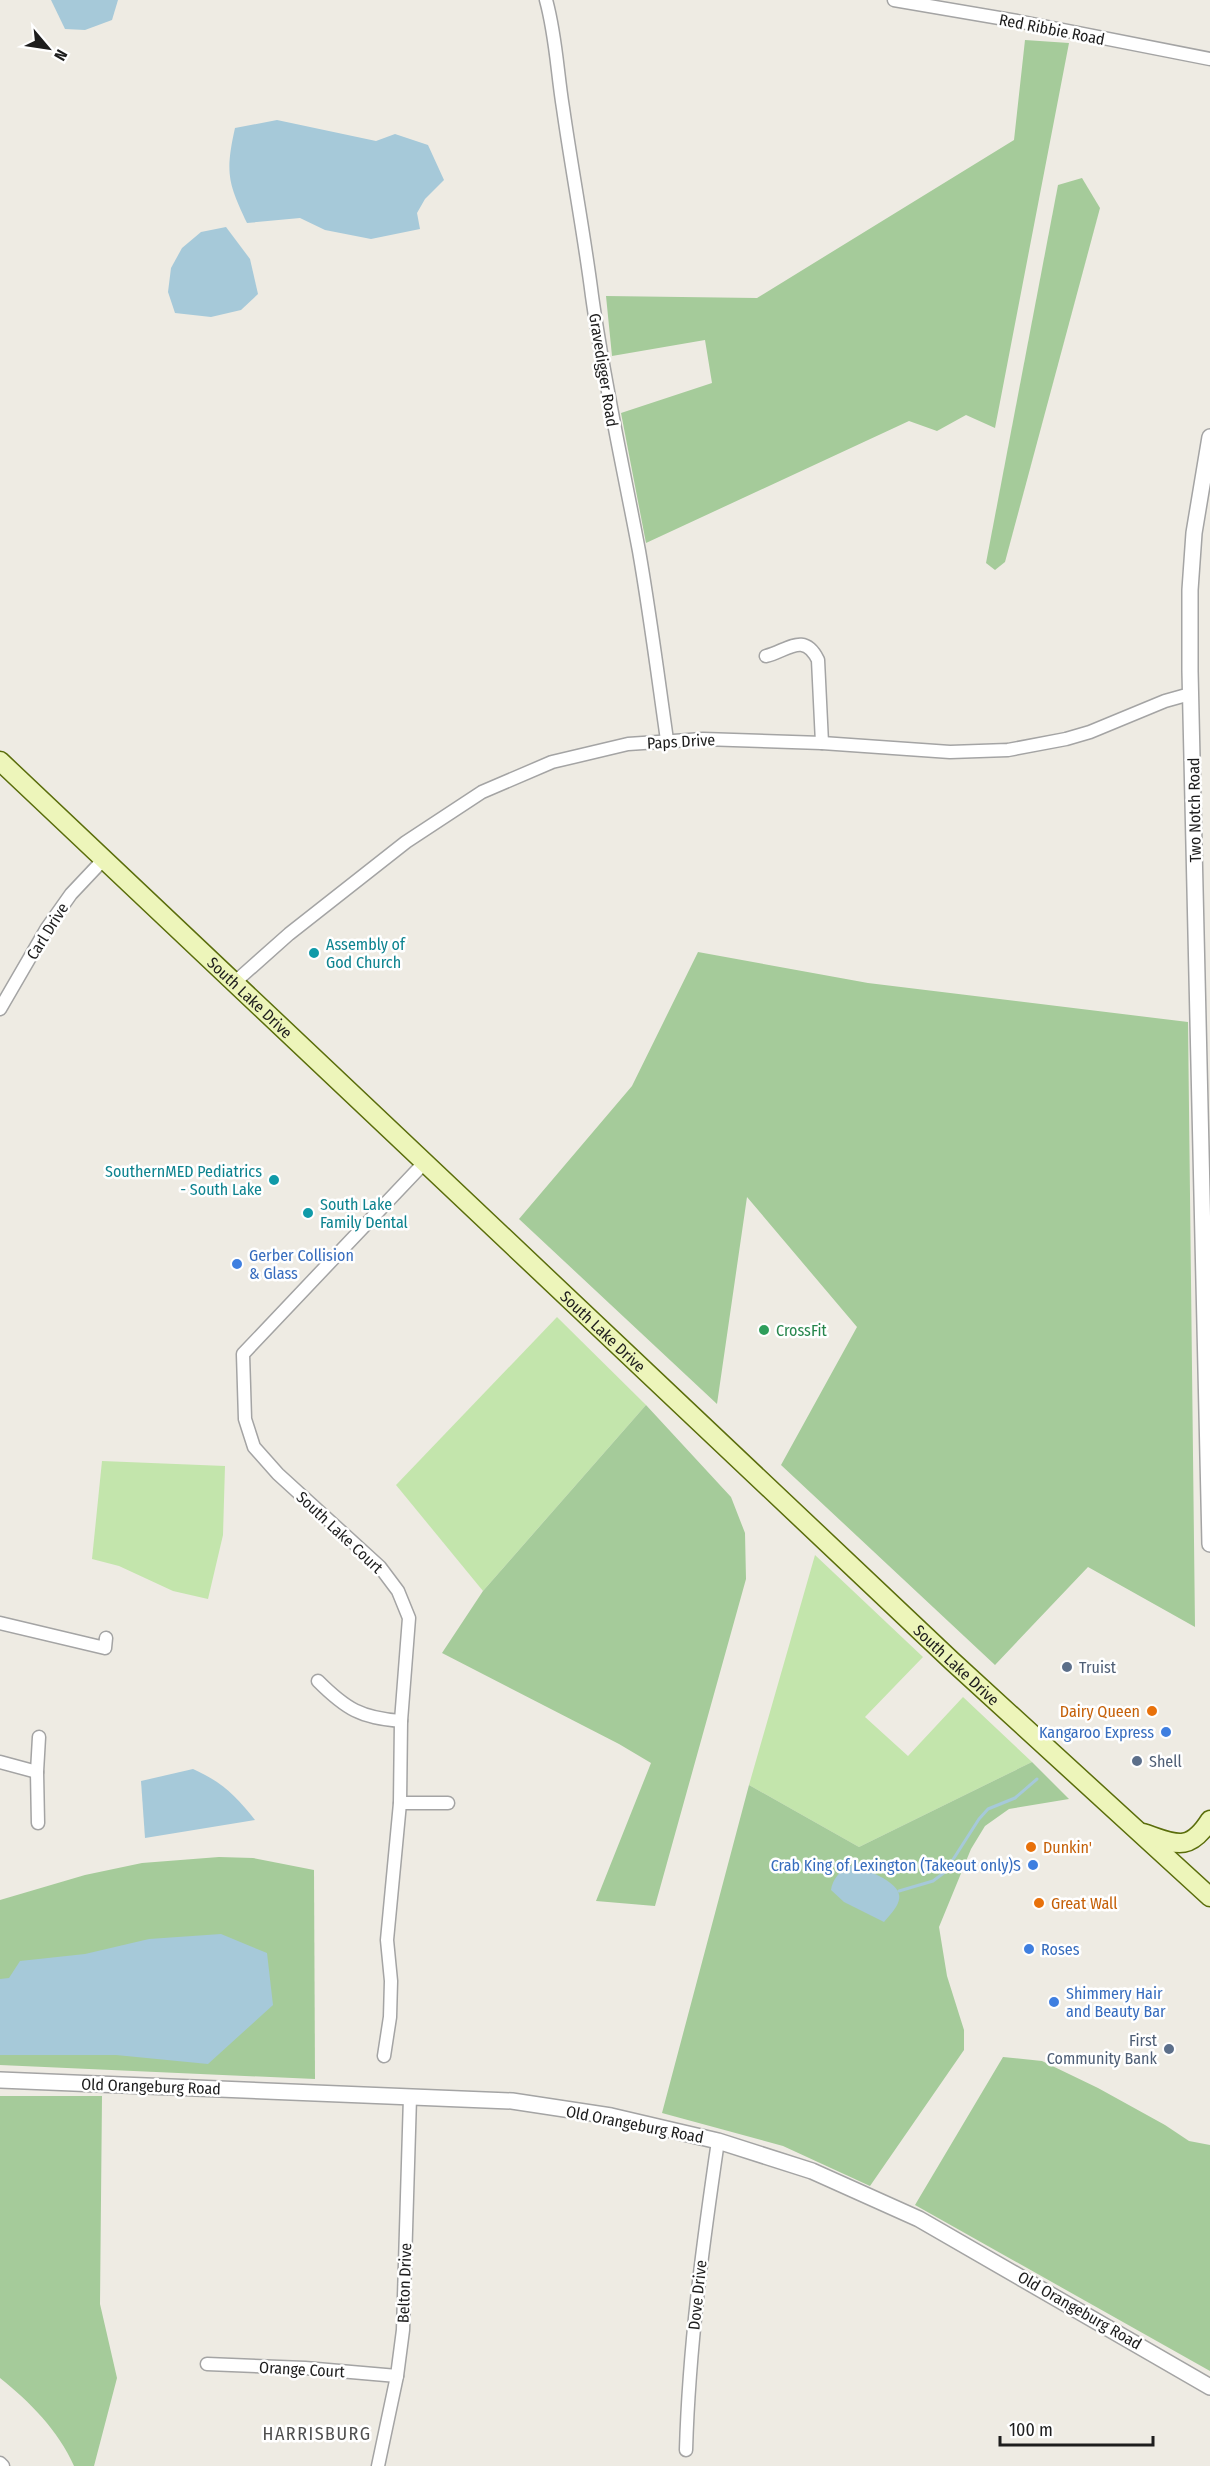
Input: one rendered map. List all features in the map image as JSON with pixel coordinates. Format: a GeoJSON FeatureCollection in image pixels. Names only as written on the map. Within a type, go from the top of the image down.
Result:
{"type":"FeatureCollection","features":[{"type":"Feature","properties":{"kind":"main road","name":"South Lake Drive"},"geometry":{"type":"LineString","coordinates":[[0,761],[951,1662],[1210,1897]]}},
{"type":"Feature","properties":{"kind":"main road"},"geometry":{"type":"LineString","coordinates":[[1138,1832],[1183,1844],[1199,1836],[1210,1820]]}},
{"type":"Feature","properties":{"kind":"street","name":"Gravedigger Road"},"geometry":{"type":"LineString","coordinates":[[546,0],[555,36],[576,195],[588,253],[592,296],[617,448],[640,562],[667,740]]}},
{"type":"Feature","properties":{"kind":"street","name":"Red Ribbie Road"},"geometry":{"type":"LineString","coordinates":[[894,0],[1017,21],[1210,59]]}},
{"type":"Feature","properties":{"kind":"street","name":"Two Notch Road"},"geometry":{"type":"LineString","coordinates":[[1210,437],[1194,533],[1190,590],[1190,694],[1210,1544]]}},
{"type":"Feature","properties":{"kind":"street"},"geometry":{"type":"LineString","coordinates":[[766,656],[795,644],[805,645],[814,651],[818,660],[822,742]]}},
{"type":"Feature","properties":{"kind":"street","name":"Paps Drive"},"geometry":{"type":"LineString","coordinates":[[235,982],[289,934],[406,842],[482,792],[552,762],[628,744],[703,739],[822,742],[950,752],[1008,750],[1072,737],[1111,724],[1165,701],[1190,694]]}},
{"type":"Feature","properties":{"kind":"street","name":"Carl Drive"},"geometry":{"type":"LineString","coordinates":[[0,1009],[71,894],[104,859]]}},
{"type":"Feature","properties":{"kind":"street","name":"South Lake Court"},"geometry":{"type":"LineString","coordinates":[[384,2056],[391,1993],[387,1940],[400,1803],[401,1721],[409,1618],[398,1591],[380,1567],[278,1474],[254,1447],[245,1419],[243,1354],[425,1162]]}},
{"type":"Feature","properties":{"kind":"street"},"geometry":{"type":"LineString","coordinates":[[0,1623],[105,1648],[106,1638]]}},
{"type":"Feature","properties":{"kind":"street"},"geometry":{"type":"LineString","coordinates":[[318,1681],[346,1707],[383,1720],[401,1721]]}},
{"type":"Feature","properties":{"kind":"street"},"geometry":{"type":"LineString","coordinates":[[38,1823],[39,1737]]}},
{"type":"Feature","properties":{"kind":"street"},"geometry":{"type":"LineString","coordinates":[[0,1762],[37,1772]]}},
{"type":"Feature","properties":{"kind":"street"},"geometry":{"type":"LineString","coordinates":[[400,1803],[448,1803]]}},
{"type":"Feature","properties":{"kind":"street","name":"Old Orangeburg Road"},"geometry":{"type":"LineString","coordinates":[[0,2080],[512,2101],[611,2116],[718,2141],[812,2171],[919,2219],[1210,2387]]}},
{"type":"Feature","properties":{"kind":"street","name":"Belton Drive"},"geometry":{"type":"LineString","coordinates":[[378,2466],[397,2376],[403,2330],[410,2097]]}},
{"type":"Feature","properties":{"kind":"street","name":"Dove Drive"},"geometry":{"type":"LineString","coordinates":[[686,2450],[691,2359],[700,2263],[718,2141]]}},
{"type":"Feature","properties":{"kind":"street","name":"Orange Court"},"geometry":{"type":"LineString","coordinates":[[207,2364],[305,2368],[397,2376]]}},
{"type":"Feature","properties":{"kind":"green space"},"geometry":{"type":"Polygon","coordinates":[[[1025,40],[1069,43],[995,428],[966,415],[937,431],[909,421],[646,543],[621,413],[712,383],[705,340],[612,356],[606,296],[757,298],[1014,140],[1025,40]]]}},
{"type":"Feature","properties":{"kind":"green space"},"geometry":{"type":"Polygon","coordinates":[[[1082,178],[1100,208],[1005,562],[995,570],[986,563],[1058,185],[1082,178]]]}},
{"type":"Feature","properties":{"kind":"green space"},"geometry":{"type":"Polygon","coordinates":[[[698,952],[868,983],[1188,1022],[1195,1627],[1088,1567],[995,1665],[781,1465],[857,1327],[747,1197],[717,1404],[519,1219],[632,1086],[698,952]]]}},
{"type":"Feature","properties":{"kind":"green space"},"geometry":{"type":"Polygon","coordinates":[[[557,1317],[646,1405],[483,1591],[396,1485],[557,1317]]]}},
{"type":"Feature","properties":{"kind":"green space"},"geometry":{"type":"Polygon","coordinates":[[[646,1405],[731,1497],[745,1533],[746,1579],[655,1906],[596,1901],[651,1763],[619,1744],[442,1653],[483,1591],[646,1405]]]}},
{"type":"Feature","properties":{"kind":"green space"},"geometry":{"type":"Polygon","coordinates":[[[102,1461],[225,1466],[223,1535],[208,1599],[173,1591],[119,1566],[92,1559],[102,1461]]]}},
{"type":"Feature","properties":{"kind":"green space"},"geometry":{"type":"Polygon","coordinates":[[[815,1555],[923,1657],[865,1717],[908,1756],[963,1697],[1032,1762],[859,1847],[749,1785],[815,1555]]]}},
{"type":"Feature","properties":{"kind":"green space"},"geometry":{"type":"Polygon","coordinates":[[[1032,1762],[1069,1799],[1009,1809],[985,1826],[971,1849],[939,1927],[947,1976],[964,2030],[964,2050],[870,2186],[783,2146],[662,2113],[749,1785],[859,1847],[1032,1762]]]}},
{"type":"Feature","properties":{"kind":"green space"},"geometry":{"type":"Polygon","coordinates":[[[219,1857],[253,1858],[314,1870],[315,2079],[0,2065],[0,1900],[85,1875],[142,1863],[219,1857]]]}},
{"type":"Feature","properties":{"kind":"green space"},"geometry":{"type":"Polygon","coordinates":[[[1003,2057],[1042,2061],[1098,2088],[1189,2141],[1210,2145],[1210,2371],[915,2205],[1003,2057]]]}},
{"type":"Feature","properties":{"kind":"green space"},"geometry":{"type":"Polygon","coordinates":[[[0,2096],[102,2096],[100,2304],[117,2378],[94,2466],[74,2466],[60,2440],[42,2418],[0,2378],[0,2096]]]}},
{"type":"Feature","properties":{"kind":"water"},"geometry":{"type":"Polygon","coordinates":[[[51,0],[118,0],[112,20],[85,30],[65,29],[51,0]]]}},
{"type":"Feature","properties":{"kind":"water"},"geometry":{"type":"Polygon","coordinates":[[[277,120],[376,141],[395,134],[428,145],[444,180],[425,199],[417,213],[420,229],[371,239],[325,230],[300,218],[247,223],[230,177],[230,156],[235,128],[277,120]]]}},
{"type":"Feature","properties":{"kind":"water"},"geometry":{"type":"Polygon","coordinates":[[[226,227],[250,259],[258,294],[241,310],[211,317],[175,313],[168,292],[171,268],[182,248],[201,232],[226,227]]]}},
{"type":"Feature","properties":{"kind":"water"},"geometry":{"type":"Polygon","coordinates":[[[193,1769],[227,1790],[255,1820],[145,1838],[141,1781],[193,1769]]]}},
{"type":"Feature","properties":{"kind":"water"},"geometry":{"type":"Polygon","coordinates":[[[853,1865],[891,1883],[899,1894],[898,1904],[884,1922],[844,1902],[831,1890],[838,1874],[853,1865]]]}},
{"type":"Feature","properties":{"kind":"water"},"geometry":{"type":"Polygon","coordinates":[[[221,1934],[267,1953],[273,2005],[208,2064],[116,2055],[0,2055],[0,1979],[9,1978],[20,1961],[85,1954],[149,1939],[221,1934]]]}},
{"type":"Feature","properties":{"kind":"waterway"},"geometry":{"type":"LineString","coordinates":[[899,1891],[933,1881],[945,1872],[988,1809],[1015,1798],[1037,1779]]}},
{"type":"Feature","properties":{"kind":"place","name":"Assembly of God Church"},"geometry":{"type":"Point","coordinates":[314,953]}},
{"type":"Feature","properties":{"kind":"place","name":"SouthernMED Pediatrics - South Lake"},"geometry":{"type":"Point","coordinates":[274,1180]}},
{"type":"Feature","properties":{"kind":"place","name":"South Lake Family Dental"},"geometry":{"type":"Point","coordinates":[308,1213]}},
{"type":"Feature","properties":{"kind":"place","name":"Gerber Collision & Glass"},"geometry":{"type":"Point","coordinates":[237,1264]}},
{"type":"Feature","properties":{"kind":"place","name":"CrossFit"},"geometry":{"type":"Point","coordinates":[764,1330]}},
{"type":"Feature","properties":{"kind":"place","name":"Truist"},"geometry":{"type":"Point","coordinates":[1067,1667]}},
{"type":"Feature","properties":{"kind":"place","name":"Dairy Queen"},"geometry":{"type":"Point","coordinates":[1152,1711]}},
{"type":"Feature","properties":{"kind":"place","name":"Kangaroo Express"},"geometry":{"type":"Point","coordinates":[1166,1732]}},
{"type":"Feature","properties":{"kind":"place","name":"Shell"},"geometry":{"type":"Point","coordinates":[1137,1761]}},
{"type":"Feature","properties":{"kind":"place","name":"Dunkin'"},"geometry":{"type":"Point","coordinates":[1031,1847]}},
{"type":"Feature","properties":{"kind":"place","name":"Crab King of Lexington (Takeout only)S"},"geometry":{"type":"Point","coordinates":[1033,1865]}},
{"type":"Feature","properties":{"kind":"place","name":"Great Wall"},"geometry":{"type":"Point","coordinates":[1039,1903]}},
{"type":"Feature","properties":{"kind":"place","name":"Roses"},"geometry":{"type":"Point","coordinates":[1029,1949]}},
{"type":"Feature","properties":{"kind":"place","name":"Shimmery Hair and Beauty Bar"},"geometry":{"type":"Point","coordinates":[1054,2002]}},
{"type":"Feature","properties":{"kind":"place","name":"First Community Bank"},"geometry":{"type":"Point","coordinates":[1169,2049]}},
{"type":"Feature","properties":{"kind":"district","name":"HARRISBURG"},"geometry":{"type":"Point","coordinates":[317,2434]}}]}
